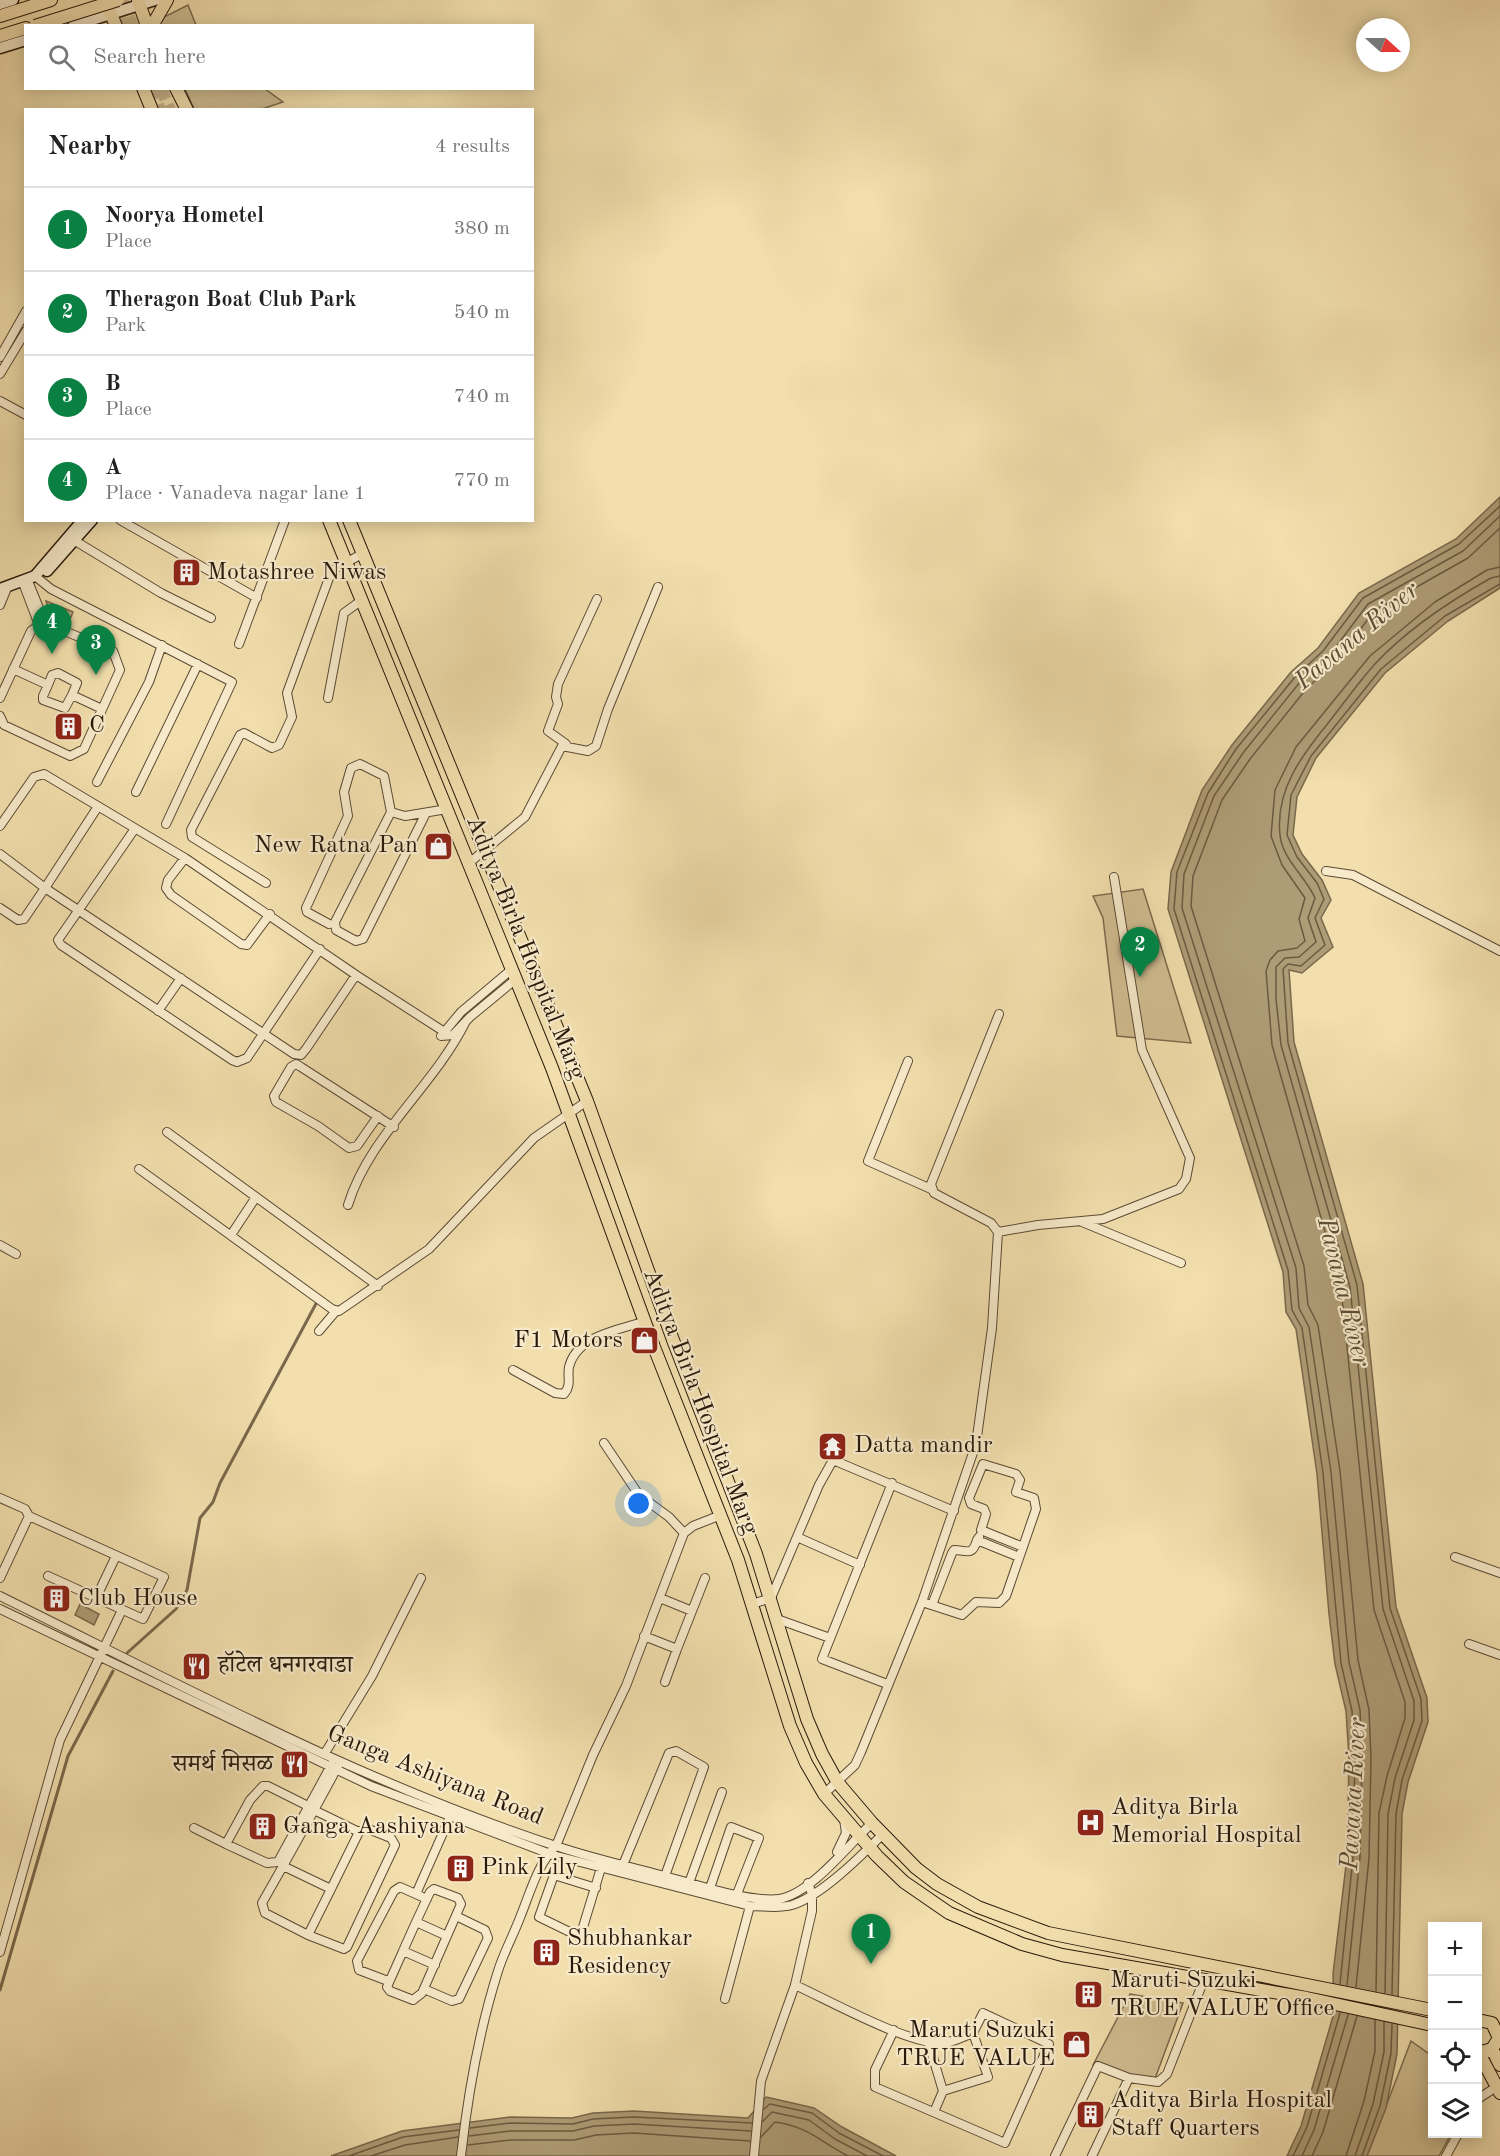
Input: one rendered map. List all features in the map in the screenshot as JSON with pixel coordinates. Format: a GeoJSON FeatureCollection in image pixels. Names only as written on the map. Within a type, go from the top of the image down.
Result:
{"type":"FeatureCollection","features":[{"type":"Feature","properties":{"kind":"main road"},"geometry":{"type":"LineString","coordinates":[[0,16],[51,0]]}},
{"type":"Feature","properties":{"kind":"main road"},"geometry":{"type":"LineString","coordinates":[[105,0],[114,20]]}},
{"type":"Feature","properties":{"kind":"main road"},"geometry":{"type":"LineString","coordinates":[[41,24],[118,0]]}},
{"type":"Feature","properties":{"kind":"main road"},"geometry":{"type":"LineString","coordinates":[[153,24],[167,0]]}},
{"type":"Feature","properties":{"kind":"main road"},"geometry":{"type":"LineString","coordinates":[[139,2],[146,24]]}},
{"type":"Feature","properties":{"kind":"main road"},"geometry":{"type":"LineString","coordinates":[[0,36],[24,29]]}},
{"type":"Feature","properties":{"kind":"main road"},"geometry":{"type":"LineString","coordinates":[[144,90],[151,108]]}},
{"type":"Feature","properties":{"kind":"main road"},"geometry":{"type":"LineString","coordinates":[[177,90],[186,108]]}},
{"type":"Feature","properties":{"kind":"main road","name":"Aditya Birla Hospital Marg"},"geometry":{"type":"LineString","coordinates":[[331,522],[569,1115],[654,1347],[721,1515],[752,1604],[790,1726],[824,1794],[891,1871],[911,1888],[970,1924],[1043,1951],[1203,1982],[1307,1998],[1427,2023]]}},
{"type":"Feature","properties":{"kind":"main road","name":"Aditya Birla Hospital Marg"},"geometry":{"type":"LineString","coordinates":[[350,522],[587,1101],[673,1340],[771,1598],[807,1719],[838,1783],[872,1823],[916,1868],[937,1884],[978,1907],[1048,1933],[1428,2009]]}},
{"type":"Feature","properties":{"kind":"main road"},"geometry":{"type":"LineString","coordinates":[[607,1216],[625,1208]]}},
{"type":"Feature","properties":{"kind":"main road"},"geometry":{"type":"LineString","coordinates":[[654,1347],[673,1340]]}},
{"type":"Feature","properties":{"kind":"main road"},"geometry":{"type":"LineString","coordinates":[[1292,1996],[1294,1982]]}},
{"type":"Feature","properties":{"kind":"main road"},"geometry":{"type":"LineString","coordinates":[[1496,2022],[1499,2034],[1496,2045],[1500,2065]]}},
{"type":"Feature","properties":{"kind":"main road"},"geometry":{"type":"LineString","coordinates":[[1482,2051],[1496,2045]]}},
{"type":"Feature","properties":{"kind":"main road"},"geometry":{"type":"LineString","coordinates":[[1482,2061],[1499,2093]]}},
{"type":"Feature","properties":{"kind":"street"},"geometry":{"type":"LineString","coordinates":[[0,4],[13,0]]}},
{"type":"Feature","properties":{"kind":"street"},"geometry":{"type":"LineString","coordinates":[[86,24],[114,20],[139,2],[155,0]]}},
{"type":"Feature","properties":{"kind":"street"},"geometry":{"type":"LineString","coordinates":[[0,48],[24,41]]}},
{"type":"Feature","properties":{"kind":"street"},"geometry":{"type":"LineString","coordinates":[[0,357],[24,315]]}},
{"type":"Feature","properties":{"kind":"street"},"geometry":{"type":"LineString","coordinates":[[0,374],[24,334]]}},
{"type":"Feature","properties":{"kind":"street"},"geometry":{"type":"LineString","coordinates":[[0,401],[24,414]]}},
{"type":"Feature","properties":{"kind":"street"},"geometry":{"type":"LineString","coordinates":[[72,539],[82,522]]}},
{"type":"Feature","properties":{"kind":"street"},"geometry":{"type":"LineString","coordinates":[[0,605],[3,588],[32,578],[90,522]]}},
{"type":"Feature","properties":{"kind":"street"},"geometry":{"type":"LineString","coordinates":[[123,522],[256,598]]}},
{"type":"Feature","properties":{"kind":"street"},"geometry":{"type":"LineString","coordinates":[[239,644],[284,522]]}},
{"type":"Feature","properties":{"kind":"street"},"geometry":{"type":"LineString","coordinates":[[72,539],[142,581],[211,618]]}},
{"type":"Feature","properties":{"kind":"street"},"geometry":{"type":"LineString","coordinates":[[266,883],[192,837],[191,830],[240,735],[244,733],[272,748],[279,746],[292,717],[291,709],[286,701],[291,682],[329,578],[336,568],[362,554]]}},
{"type":"Feature","properties":{"kind":"street"},"geometry":{"type":"LineString","coordinates":[[32,578],[228,679],[232,685],[166,824]]}},
{"type":"Feature","properties":{"kind":"street"},"geometry":{"type":"LineString","coordinates":[[0,698],[31,632],[39,625],[32,578]]}},
{"type":"Feature","properties":{"kind":"street"},"geometry":{"type":"LineString","coordinates":[[0,716],[4,725],[70,756],[84,749],[120,670],[113,651],[45,623],[32,578]]}},
{"type":"Feature","properties":{"kind":"street"},"geometry":{"type":"LineString","coordinates":[[597,599],[558,684],[555,697],[558,704],[548,731],[566,744],[588,751],[596,746],[658,588]]}},
{"type":"Feature","properties":{"kind":"street"},"geometry":{"type":"LineString","coordinates":[[328,698],[344,613],[362,600]]}},
{"type":"Feature","properties":{"kind":"street"},"geometry":{"type":"LineString","coordinates":[[98,782],[148,682],[162,645]]}},
{"type":"Feature","properties":{"kind":"street"},"geometry":{"type":"LineString","coordinates":[[136,792],[198,664]]}},
{"type":"Feature","properties":{"kind":"street"},"geometry":{"type":"LineString","coordinates":[[13,669],[48,685]]}},
{"type":"Feature","properties":{"kind":"street"},"geometry":{"type":"LineString","coordinates":[[58,673],[77,682],[72,695],[68,706],[62,708],[43,700],[52,675],[58,673]]}},
{"type":"Feature","properties":{"kind":"street"},"geometry":{"type":"LineString","coordinates":[[72,695],[102,709]]}},
{"type":"Feature","properties":{"kind":"street"},"geometry":{"type":"LineString","coordinates":[[469,863],[525,817],[533,806],[558,750],[566,744]]}},
{"type":"Feature","properties":{"kind":"street"},"geometry":{"type":"LineString","coordinates":[[329,924],[307,912],[306,908],[348,816],[344,792],[355,764],[360,764],[384,776],[391,812],[334,927],[356,941],[363,939],[425,815]]}},
{"type":"Feature","properties":{"kind":"street"},"geometry":{"type":"LineString","coordinates":[[0,826],[38,774],[44,774],[97,808],[185,858],[356,975],[443,1031]]}},
{"type":"Feature","properties":{"kind":"street"},"geometry":{"type":"LineString","coordinates":[[0,908],[18,920],[24,919],[97,808]]}},
{"type":"Feature","properties":{"kind":"street"},"geometry":{"type":"LineString","coordinates":[[391,812],[405,816],[425,815],[447,809]]}},
{"type":"Feature","properties":{"kind":"street"},"geometry":{"type":"LineString","coordinates":[[134,830],[58,940],[61,945],[237,1062],[247,1058],[320,949]]}},
{"type":"Feature","properties":{"kind":"street"},"geometry":{"type":"LineString","coordinates":[[0,854],[77,911],[264,1032],[294,1054],[301,1055],[356,975]]}},
{"type":"Feature","properties":{"kind":"street"},"geometry":{"type":"LineString","coordinates":[[185,858],[168,880],[166,888],[171,895],[241,944],[247,945],[270,914]]}},
{"type":"Feature","properties":{"kind":"street"},"geometry":{"type":"LineString","coordinates":[[1326,871],[1353,875],[1500,951]]}},
{"type":"Feature","properties":{"kind":"street"},"geometry":{"type":"LineString","coordinates":[[998,1232],[1038,1225],[1104,1219],[1179,1189],[1186,1179],[1190,1158],[1142,1050],[1114,877]]}},
{"type":"Feature","properties":{"kind":"street"},"geometry":{"type":"LineString","coordinates":[[514,974],[453,1035],[441,1036],[458,1016],[514,974]]}},
{"type":"Feature","properties":{"kind":"street"},"geometry":{"type":"LineString","coordinates":[[158,1011],[181,978]]}},
{"type":"Feature","properties":{"kind":"street"},"geometry":{"type":"LineString","coordinates":[[931,1189],[999,1014]]}},
{"type":"Feature","properties":{"kind":"street"},"geometry":{"type":"LineString","coordinates":[[458,1016],[465,1023]]}},
{"type":"Feature","properties":{"kind":"street"},"geometry":{"type":"LineString","coordinates":[[348,1205],[356,1180],[448,1052],[465,1023]]}},
{"type":"Feature","properties":{"kind":"street"},"geometry":{"type":"LineString","coordinates":[[824,1794],[855,1765],[922,1602],[976,1444],[992,1328],[998,1232],[991,1223],[931,1189],[868,1161],[908,1061]]}},
{"type":"Feature","properties":{"kind":"street"},"geometry":{"type":"LineString","coordinates":[[378,1116],[357,1146],[349,1148],[276,1101],[274,1096],[291,1066],[296,1065],[378,1116],[394,1127]]}},
{"type":"Feature","properties":{"kind":"street"},"geometry":{"type":"LineString","coordinates":[[319,1331],[336,1311],[343,1310],[429,1249],[534,1138],[587,1101]]}},
{"type":"Feature","properties":{"kind":"street"},"geometry":{"type":"LineString","coordinates":[[167,1132],[378,1286]]}},
{"type":"Feature","properties":{"kind":"street"},"geometry":{"type":"LineString","coordinates":[[139,1169],[336,1311]]}},
{"type":"Feature","properties":{"kind":"street"},"geometry":{"type":"LineString","coordinates":[[231,1235],[256,1197]]}},
{"type":"Feature","properties":{"kind":"street"},"geometry":{"type":"LineString","coordinates":[[1081,1221],[1181,1263]]}},
{"type":"Feature","properties":{"kind":"street"},"geometry":{"type":"LineString","coordinates":[[0,1245],[16,1254]]}},
{"type":"Feature","properties":{"kind":"street"},"geometry":{"type":"LineString","coordinates":[[513,1370],[555,1393],[564,1394],[569,1385],[570,1364],[584,1343],[646,1321]]}},
{"type":"Feature","properties":{"kind":"street"},"geometry":{"type":"LineString","coordinates":[[604,1443],[639,1495],[669,1517],[684,1533]]}},
{"type":"Feature","properties":{"kind":"street"},"geometry":{"type":"LineString","coordinates":[[752,1604],[771,1598],[832,1460],[892,1483],[954,1511]]}},
{"type":"Feature","properties":{"kind":"street"},"geometry":{"type":"LineString","coordinates":[[922,1602],[962,1615],[976,1602],[999,1603],[1006,1596],[1036,1509],[1034,1498],[1017,1494],[1020,1480],[1016,1474],[986,1463],[983,1464],[969,1498],[971,1504],[984,1509],[986,1514],[975,1549],[970,1552],[954,1550],[932,1605]]}},
{"type":"Feature","properties":{"kind":"street"},"geometry":{"type":"LineString","coordinates":[[887,1684],[822,1659],[892,1483]]}},
{"type":"Feature","properties":{"kind":"street"},"geometry":{"type":"LineString","coordinates":[[0,1498],[26,1509],[29,1516],[164,1577],[143,1619],[48,1576]]}},
{"type":"Feature","properties":{"kind":"street"},"geometry":{"type":"LineString","coordinates":[[462,2156],[467,2094],[499,1970],[548,1854],[556,1846],[593,1755],[626,1686],[684,1533],[693,1526],[721,1515]]}},
{"type":"Feature","properties":{"kind":"street"},"geometry":{"type":"LineString","coordinates":[[0,1578],[29,1516]]}},
{"type":"Feature","properties":{"kind":"street"},"geometry":{"type":"LineString","coordinates":[[981,1530],[1023,1547]]}},
{"type":"Feature","properties":{"kind":"street"},"geometry":{"type":"LineString","coordinates":[[797,1537],[860,1565]]}},
{"type":"Feature","properties":{"kind":"street"},"geometry":{"type":"LineString","coordinates":[[978,1540],[1019,1557]]}},
{"type":"Feature","properties":{"kind":"street"},"geometry":{"type":"LineString","coordinates":[[96,1598],[116,1556]]}},
{"type":"Feature","properties":{"kind":"street"},"geometry":{"type":"LineString","coordinates":[[1455,1557],[1500,1573]]}},
{"type":"Feature","properties":{"kind":"street"},"geometry":{"type":"LineString","coordinates":[[326,1754],[372,1676],[421,1578]]}},
{"type":"Feature","properties":{"kind":"street"},"geometry":{"type":"LineString","coordinates":[[665,1682],[705,1578]]}},
{"type":"Feature","properties":{"kind":"street","name":"Ganga Ashiyana Road"},"geometry":{"type":"LineString","coordinates":[[0,1596],[326,1754],[478,1818],[556,1846],[689,1883],[737,1894],[778,1899],[808,1883],[872,1823]]}},
{"type":"Feature","properties":{"kind":"street"},"geometry":{"type":"LineString","coordinates":[[660,1598],[692,1611]]}},
{"type":"Feature","properties":{"kind":"street"},"geometry":{"type":"LineString","coordinates":[[0,1610],[333,1769],[450,1817],[548,1854],[750,1906],[779,1907],[797,1903],[812,1894],[883,1834]]}},
{"type":"Feature","properties":{"kind":"street"},"geometry":{"type":"LineString","coordinates":[[0,1952],[60,1740],[122,1610]]}},
{"type":"Feature","properties":{"kind":"street"},"geometry":{"type":"LineString","coordinates":[[777,1619],[830,1638]]}},
{"type":"Feature","properties":{"kind":"street"},"geometry":{"type":"LineString","coordinates":[[644,1636],[677,1649]]}},
{"type":"Feature","properties":{"kind":"street"},"geometry":{"type":"LineString","coordinates":[[1468,1644],[1500,1655]]}},
{"type":"Feature","properties":{"kind":"street"},"geometry":{"type":"LineString","coordinates":[[623,1865],[669,1754],[676,1751],[704,1767],[665,1876]]}},
{"type":"Feature","properties":{"kind":"street"},"geometry":{"type":"LineString","coordinates":[[195,1828],[273,1864],[278,1862],[338,1759]]}},
{"type":"Feature","properties":{"kind":"street"},"geometry":{"type":"LineString","coordinates":[[226,1844],[250,1800],[263,1786],[268,1786],[359,1832]]}},
{"type":"Feature","properties":{"kind":"street"},"geometry":{"type":"LineString","coordinates":[[689,1883],[722,1792]]}},
{"type":"Feature","properties":{"kind":"street"},"geometry":{"type":"LineString","coordinates":[[308,1935],[359,1832],[366,1828],[391,1838],[394,1845],[347,1947],[337,1948],[308,1935],[265,1913],[262,1909],[262,1903],[284,1866],[311,1808]]}},
{"type":"Feature","properties":{"kind":"street"},"geometry":{"type":"LineString","coordinates":[[416,1894],[450,1817]]}},
{"type":"Feature","properties":{"kind":"street"},"geometry":{"type":"LineString","coordinates":[[832,1862],[846,1833],[843,1818]]}},
{"type":"Feature","properties":{"kind":"street"},"geometry":{"type":"LineString","coordinates":[[710,1888],[731,1827],[759,1838],[737,1894]]}},
{"type":"Feature","properties":{"kind":"street"},"geometry":{"type":"LineString","coordinates":[[284,1866],[331,1889]]}},
{"type":"Feature","properties":{"kind":"street"},"geometry":{"type":"LineString","coordinates":[[596,1888],[554,1875],[539,1917],[580,1937],[596,1888],[601,1868]]}},
{"type":"Feature","properties":{"kind":"street"},"geometry":{"type":"LineString","coordinates":[[754,2156],[761,2081],[795,1985],[812,1911],[812,1894],[808,1883]]}},
{"type":"Feature","properties":{"kind":"street"},"geometry":{"type":"LineString","coordinates":[[388,1981],[359,1970],[357,1961],[394,1891],[400,1887],[427,1899]]}},
{"type":"Feature","properties":{"kind":"street"},"geometry":{"type":"LineString","coordinates":[[434,1889],[458,1898],[461,1904],[424,1989],[418,1998],[413,2000],[390,1991],[387,1987],[427,1899],[434,1889]]}},
{"type":"Feature","properties":{"kind":"street"},"geometry":{"type":"LineString","coordinates":[[725,1999],[750,1906]]}},
{"type":"Feature","properties":{"kind":"street"},"geometry":{"type":"LineString","coordinates":[[424,1989],[452,2001],[459,1999],[488,1938],[485,1930],[456,1916]]}},
{"type":"Feature","properties":{"kind":"street"},"geometry":{"type":"LineString","coordinates":[[416,1922],[447,1936]]}},
{"type":"Feature","properties":{"kind":"street"},"geometry":{"type":"LineString","coordinates":[[403,1951],[435,1965]]}},
{"type":"Feature","properties":{"kind":"street"},"geometry":{"type":"LineString","coordinates":[[1055,2156],[1098,2066],[1129,2078],[1158,2082],[1164,2078],[1203,1982]]}},
{"type":"Feature","properties":{"kind":"street"},"geometry":{"type":"LineString","coordinates":[[795,1985],[894,2030],[928,2041],[949,2042],[974,2032]]}},
{"type":"Feature","properties":{"kind":"street"},"geometry":{"type":"LineString","coordinates":[[894,2030],[875,2070],[873,2080],[875,2087],[1005,2143],[1049,2044],[983,2013],[974,2032],[988,2077],[944,2091]]}},
{"type":"Feature","properties":{"kind":"street"},"geometry":{"type":"LineString","coordinates":[[928,2041],[944,2091],[934,2112]]}},
{"type":"Feature","properties":{"kind":"street"},"geometry":{"type":"LineString","coordinates":[[1092,2156],[1129,2078]]}},
{"type":"Feature","properties":{"kind":"street"},"geometry":{"type":"LineString","coordinates":[[1482,2098],[1499,2093]]}},
{"type":"Feature","properties":{"kind":"street"},"geometry":{"type":"LineString","coordinates":[[1446,2156],[1455,2138]]}},
{"type":"Feature","properties":{"kind":"shaded area"},"geometry":{"type":"Polygon","coordinates":[[[188,5],[196,24],[160,24],[158,20],[188,5]]]}},
{"type":"Feature","properties":{"kind":"shaded area"},"geometry":{"type":"Polygon","coordinates":[[[185,90],[266,90],[283,102],[265,108],[194,108],[185,90]]]}},
{"type":"Feature","properties":{"kind":"shaded area"},"geometry":{"type":"Polygon","coordinates":[[[46,601],[73,612],[68,624],[51,616],[46,601]]]}},
{"type":"Feature","properties":{"kind":"shaded area"},"geometry":{"type":"Polygon","coordinates":[[[1143,889],[1191,1043],[1117,1036],[1103,918],[1093,896],[1143,889]]]}},
{"type":"Feature","properties":{"kind":"shaded area"},"geometry":{"type":"Polygon","coordinates":[[[1130,1994],[1183,2003],[1153,2084],[1093,2065],[1130,1994]]]}},
{"type":"Feature","properties":{"kind":"shaded area"},"geometry":{"type":"Polygon","coordinates":[[[1411,2041],[1428,2053],[1428,2138],[1449,2138],[1439,2156],[1367,2156],[1411,2041]]]}},
{"type":"Feature","properties":{"kind":"water","name":"Pavana River"},"geometry":{"type":"Polygon","coordinates":[[[1500,497],[1500,588],[1448,621],[1385,673],[1316,758],[1297,797],[1293,835],[1302,854],[1322,880],[1331,900],[1321,918],[1333,947],[1302,973],[1289,970],[1294,1042],[1363,1284],[1396,1607],[1427,1698],[1428,1722],[1408,1782],[1402,1814],[1397,2054],[1386,2108],[1367,2156],[1287,2156],[1301,2126],[1334,2013],[1333,1974],[1347,1857],[1349,1758],[1346,1711],[1335,1664],[1317,1474],[1296,1329],[1286,1312],[1283,1272],[1168,909],[1171,872],[1202,790],[1232,745],[1291,672],[1318,648],[1359,593],[1456,539],[1500,497]]]}},
{"type":"Feature","properties":{"kind":"water"},"geometry":{"type":"Polygon","coordinates":[[[80,1604],[99,1614],[94,1625],[75,1615],[80,1604]]]}},
{"type":"Feature","properties":{"kind":"water"},"geometry":{"type":"Polygon","coordinates":[[[766,2097],[814,2108],[842,2127],[896,2156],[331,2156],[402,2131],[510,2117],[572,2118],[593,2113],[634,2111],[748,2118],[766,2097]]]}},
{"type":"Feature","properties":{"kind":"waterway"},"geometry":{"type":"LineString","coordinates":[[127,1653],[176,1609],[187,1590],[200,1518],[213,1502],[220,1483],[318,1300]]}},
{"type":"Feature","properties":{"kind":"waterway"},"geometry":{"type":"LineString","coordinates":[[0,1990],[68,1756],[113,1671]]}},
{"type":"Feature","properties":{"kind":"tunnel"},"geometry":{"type":"LineString","coordinates":[[122,0],[132,24]]}},
{"type":"Feature","properties":{"kind":"tunnel"},"geometry":{"type":"LineString","coordinates":[[114,2],[123,24]]}},
{"type":"Feature","properties":{"kind":"tunnel"},"geometry":{"type":"LineString","coordinates":[[152,90],[159,108]]}},
{"type":"Feature","properties":{"kind":"tunnel"},"geometry":{"type":"LineString","coordinates":[[162,90],[169,108]]}},
{"type":"Feature","properties":{"kind":"place","name":"Motashree Niwas"},"geometry":{"type":"Point","coordinates":[186,573]}},
{"type":"Feature","properties":{"kind":"place","name":"A"},"geometry":{"type":"Point","coordinates":[52,654]}},
{"type":"Feature","properties":{"kind":"place","name":"B"},"geometry":{"type":"Point","coordinates":[96,675]}},
{"type":"Feature","properties":{"kind":"place","name":"C"},"geometry":{"type":"Point","coordinates":[68,726]}},
{"type":"Feature","properties":{"kind":"place","name":"New Ratna Pan"},"geometry":{"type":"Point","coordinates":[439,846]}},
{"type":"Feature","properties":{"kind":"place","name":"Theragon Boat Club Park"},"geometry":{"type":"Point","coordinates":[1140,977]}},
{"type":"Feature","properties":{"kind":"place","name":"F1 Motors"},"geometry":{"type":"Point","coordinates":[644,1341]}},
{"type":"Feature","properties":{"kind":"place","name":"Datta mandir"},"geometry":{"type":"Point","coordinates":[833,1446]}},
{"type":"Feature","properties":{"kind":"place","name":"Club House"},"geometry":{"type":"Point","coordinates":[57,1599]}},
{"type":"Feature","properties":{"kind":"place","name":"हॉटेल धनगरवाडा"},"geometry":{"type":"Point","coordinates":[197,1666]}},
{"type":"Feature","properties":{"kind":"place","name":"समर्थ मिसळ"},"geometry":{"type":"Point","coordinates":[294,1765]}},
{"type":"Feature","properties":{"kind":"place","name":"Aditya Birla Memorial Hospital"},"geometry":{"type":"Point","coordinates":[1090,1822]}},
{"type":"Feature","properties":{"kind":"place","name":"Ganga Aashiyana"},"geometry":{"type":"Point","coordinates":[262,1827]}},
{"type":"Feature","properties":{"kind":"place","name":"Pink Lily"},"geometry":{"type":"Point","coordinates":[460,1868]}},
{"type":"Feature","properties":{"kind":"place","name":"Shubhankar Residency"},"geometry":{"type":"Point","coordinates":[546,1953]}},
{"type":"Feature","properties":{"kind":"place","name":"Noorya Hometel"},"geometry":{"type":"Point","coordinates":[871,1964]}},
{"type":"Feature","properties":{"kind":"place","name":"Maruti Suzuki TRUE VALUE Office"},"geometry":{"type":"Point","coordinates":[1089,1995]}},
{"type":"Feature","properties":{"kind":"place","name":"Maruti Suzuki TRUE VALUE"},"geometry":{"type":"Point","coordinates":[1076,2045]}},
{"type":"Feature","properties":{"kind":"place","name":"Aditya Birla Hospital Staff Quarters"},"geometry":{"type":"Point","coordinates":[1090,2115]}}]}
